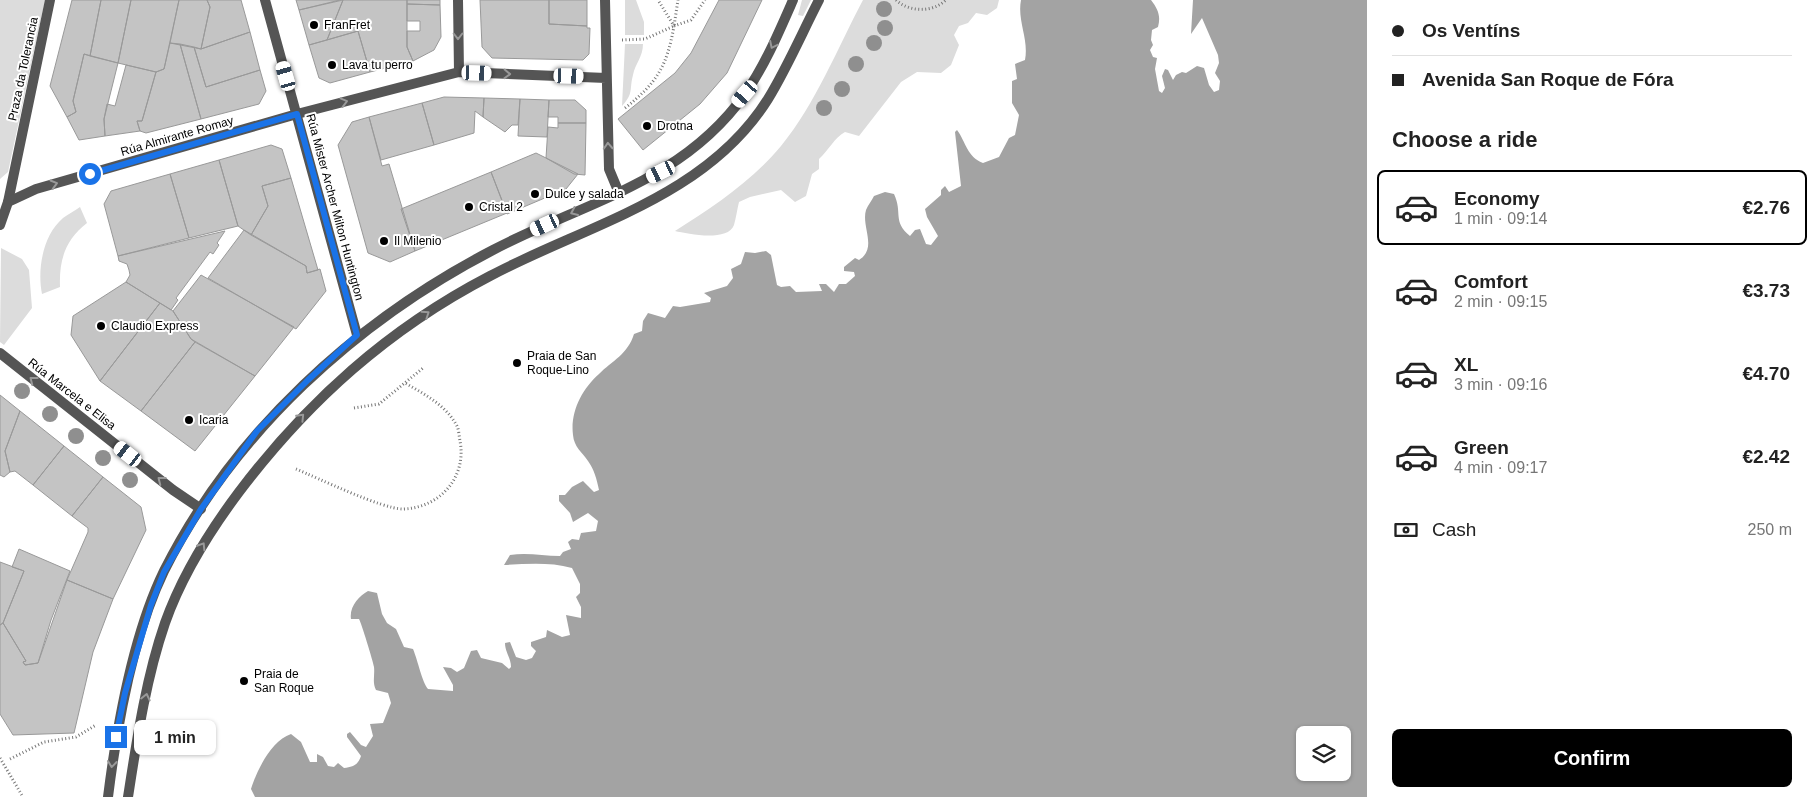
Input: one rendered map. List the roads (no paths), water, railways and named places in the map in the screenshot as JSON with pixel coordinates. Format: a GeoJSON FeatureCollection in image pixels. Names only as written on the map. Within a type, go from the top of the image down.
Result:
{"type":"FeatureCollection","features":[{"type":"Feature","properties":{"kind":"street","name":"Praza da Tolerancia"},"geometry":{"type":"LineString","coordinates":[[0,225],[8,202],[50,0]]}},
{"type":"Feature","properties":{"kind":"street","name":"Rúa Mister Archer Milton Huntington"},"geometry":{"type":"LineString","coordinates":[[264,0],[357,335]]}},
{"type":"Feature","properties":{"kind":"street"},"geometry":{"type":"LineString","coordinates":[[458,0],[459,72]]}},
{"type":"Feature","properties":{"kind":"street"},"geometry":{"type":"LineString","coordinates":[[605,0],[609,169],[619,193]]}},
{"type":"Feature","properties":{"kind":"street"},"geometry":{"type":"LineString","coordinates":[[108,797],[115,744],[138,645],[164,572],[201,509],[257,431],[357,335],[443,277],[494,249],[661,172],[692,150],[718,126],[745,94],[772,47],[792,0]]}},
{"type":"Feature","properties":{"kind":"street"},"geometry":{"type":"LineString","coordinates":[[128,797],[138,731],[165,622],[196,555],[219,519],[275,445],[343,376],[406,327],[448,299],[492,275],[640,208],[691,176],[718,155],[742,131],[767,100],[819,0]]}},
{"type":"Feature","properties":{"kind":"street","name":"Rúa Almirante Romay"},"geometry":{"type":"LineString","coordinates":[[8,202],[36,189],[297,114],[459,72],[606,78]]}},
{"type":"Feature","properties":{"kind":"street","name":"Rúa Marcela e Elisa"},"geometry":{"type":"LineString","coordinates":[[0,353],[201,509]]}},
{"type":"Feature","properties":{"kind":"place","name":"FranFret"},"geometry":{"type":"Point","coordinates":[314,25]}},
{"type":"Feature","properties":{"kind":"place","name":"Lava tu perro"},"geometry":{"type":"Point","coordinates":[332,65]}},
{"type":"Feature","properties":{"kind":"place","name":"Drotna"},"geometry":{"type":"Point","coordinates":[647,126]}},
{"type":"Feature","properties":{"kind":"place","name":"Dulce y salada"},"geometry":{"type":"Point","coordinates":[535,194]}},
{"type":"Feature","properties":{"kind":"place","name":"Cristal 2"},"geometry":{"type":"Point","coordinates":[469,207]}},
{"type":"Feature","properties":{"kind":"place","name":"Il Milenio"},"geometry":{"type":"Point","coordinates":[384,241]}},
{"type":"Feature","properties":{"kind":"place","name":"Claudio Express"},"geometry":{"type":"Point","coordinates":[101,326]}},
{"type":"Feature","properties":{"kind":"place","name":"Praia de San Roque-Lino"},"geometry":{"type":"Point","coordinates":[517,363]}},
{"type":"Feature","properties":{"kind":"place","name":"Icaria"},"geometry":{"type":"Point","coordinates":[189,420]}},
{"type":"Feature","properties":{"kind":"place","name":"Praia de San Roque"},"geometry":{"type":"Point","coordinates":[244,681]}}]}
